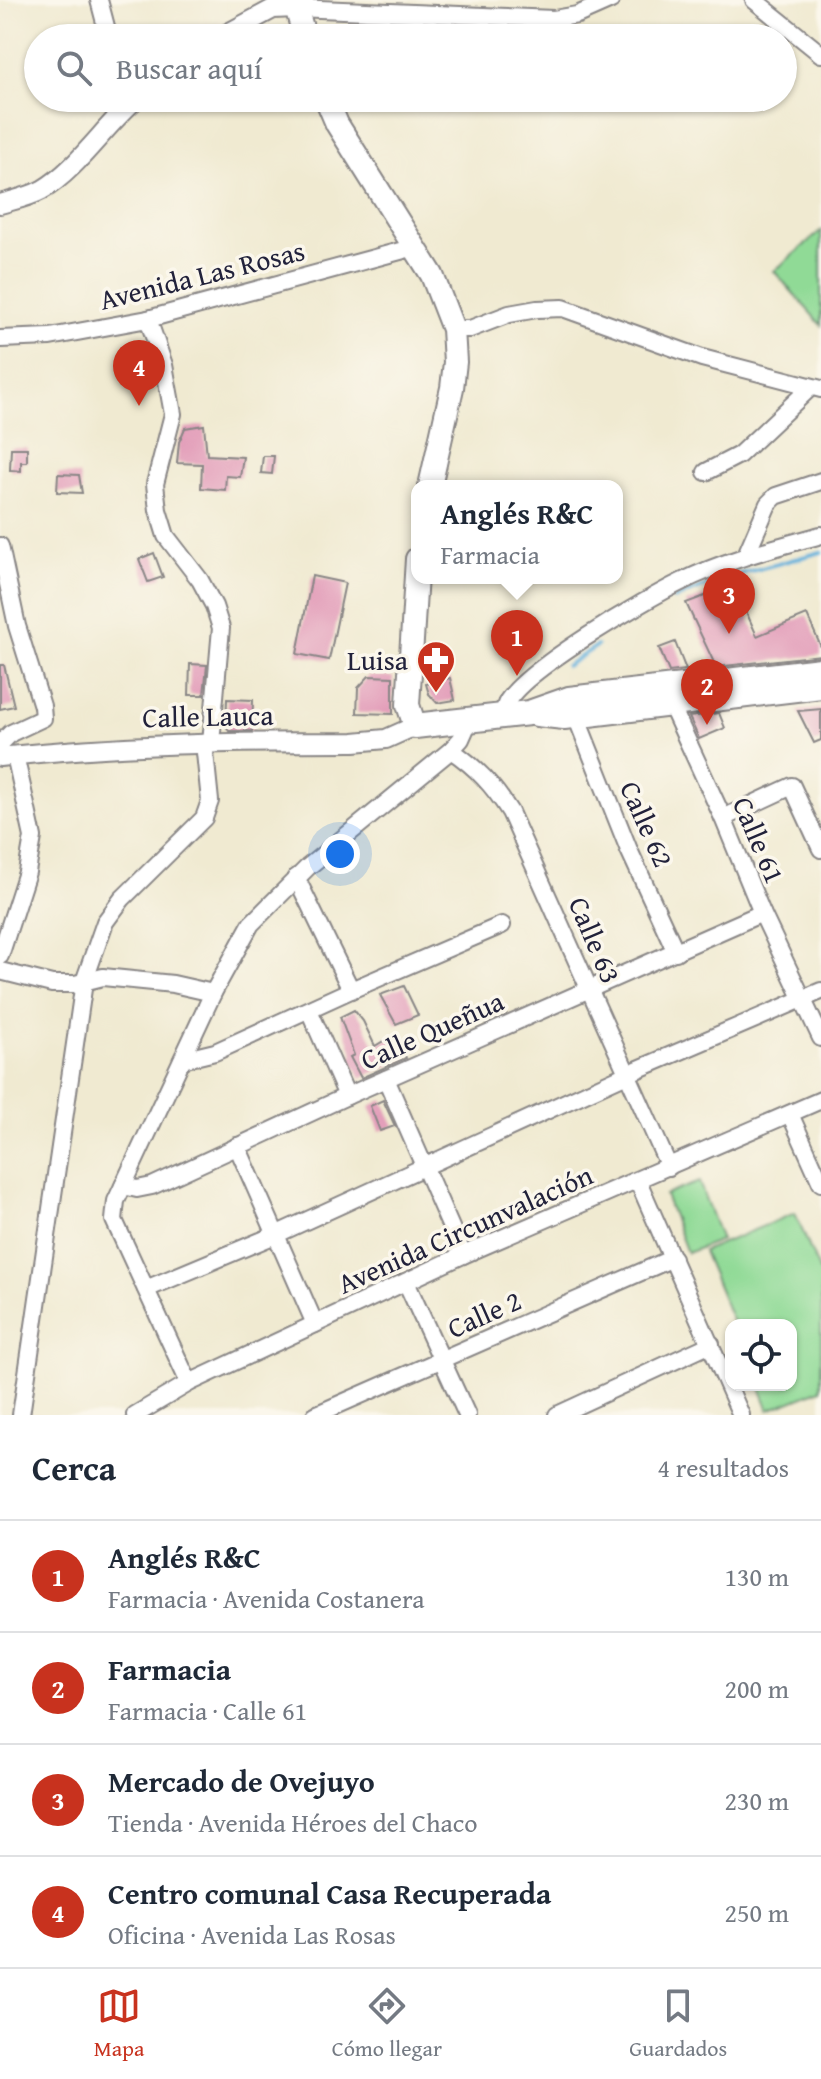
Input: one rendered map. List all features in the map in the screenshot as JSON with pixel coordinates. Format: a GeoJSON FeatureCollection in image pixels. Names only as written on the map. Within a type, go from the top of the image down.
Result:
{"type":"FeatureCollection","features":[{"type":"Feature","properties":{"kind":"main road"},"geometry":{"type":"LineString","coordinates":[[295,4],[301,24]]}},
{"type":"Feature","properties":{"kind":"main road"},"geometry":{"type":"LineString","coordinates":[[332,112],[415,247],[445,302],[453,329],[455,362],[452,388],[431,480]]}},
{"type":"Feature","properties":{"kind":"main road"},"geometry":{"type":"LineString","coordinates":[[415,584],[408,705],[415,726],[670,696],[821,670]]}},
{"type":"Feature","properties":{"kind":"main road"},"geometry":{"type":"LineString","coordinates":[[670,696],[821,686]]}},
{"type":"Feature","properties":{"kind":"street"},"geometry":{"type":"LineString","coordinates":[[99,0],[105,24]]}},
{"type":"Feature","properties":{"kind":"street"},"geometry":{"type":"LineString","coordinates":[[245,24],[273,9],[295,4],[554,19],[577,15],[611,0]]}},
{"type":"Feature","properties":{"kind":"street"},"geometry":{"type":"LineString","coordinates":[[754,0],[784,24]]}},
{"type":"Feature","properties":{"kind":"street"},"geometry":{"type":"LineString","coordinates":[[797,35],[821,54]]}},
{"type":"Feature","properties":{"kind":"street"},"geometry":{"type":"LineString","coordinates":[[0,204],[43,189],[68,169],[112,112]]}},
{"type":"Feature","properties":{"kind":"street","name":"Avenida Las Rosas"},"geometry":{"type":"LineString","coordinates":[[0,339],[50,337],[148,319],[415,247]]}},
{"type":"Feature","properties":{"kind":"street"},"geometry":{"type":"LineString","coordinates":[[453,329],[470,329],[509,314],[563,308],[702,358],[816,388]]}},
{"type":"Feature","properties":{"kind":"street"},"geometry":{"type":"LineString","coordinates":[[21,1415],[84,982],[95,946],[113,910],[204,818],[210,801],[207,743],[221,628],[214,606],[200,580],[166,536],[158,510],[155,484],[173,414],[164,365],[148,319]]}},
{"type":"Feature","properties":{"kind":"street"},"geometry":{"type":"LineString","coordinates":[[706,472],[739,455],[816,388]]}},
{"type":"Feature","properties":{"kind":"street"},"geometry":{"type":"LineString","coordinates":[[746,555],[768,504],[776,496],[821,481]]}},
{"type":"Feature","properties":{"kind":"street"},"geometry":{"type":"LineString","coordinates":[[504,716],[505,705],[513,694],[568,649],[680,582],[746,555],[821,535]]}},
{"type":"Feature","properties":{"kind":"street"},"geometry":{"type":"LineString","coordinates":[[0,546],[7,570],[9,596],[43,718],[11,733],[5,752],[33,837],[27,872],[0,956]]}},
{"type":"Feature","properties":{"kind":"street","name":"Calle 61"},"geometry":{"type":"LineString","coordinates":[[670,696],[762,913],[821,1038]]}},
{"type":"Feature","properties":{"kind":"street","name":"Calle 62"},"geometry":{"type":"LineString","coordinates":[[570,708],[629,850],[676,952]]}},
{"type":"Feature","properties":{"kind":"street"},"geometry":{"type":"LineString","coordinates":[[189,1383],[114,1220],[116,1201],[213,993],[251,924],[296,877],[451,750],[461,739],[469,721]]}},
{"type":"Feature","properties":{"kind":"street","name":"Calle Lauca"},"geometry":{"type":"LineString","coordinates":[[5,752],[207,743],[354,742],[386,739],[415,726]]}},
{"type":"Feature","properties":{"kind":"street","name":"Calle 63"},"geometry":{"type":"LineString","coordinates":[[451,750],[494,786],[510,812],[669,1167]]}},
{"type":"Feature","properties":{"kind":"street"},"geometry":{"type":"LineString","coordinates":[[723,818],[792,786],[821,849]]}},
{"type":"Feature","properties":{"kind":"street"},"geometry":{"type":"LineString","coordinates":[[296,877],[351,990]]}},
{"type":"Feature","properties":{"kind":"street","name":"Calle Queñua"},"geometry":{"type":"LineString","coordinates":[[123,1186],[137,1189],[152,1186],[347,1096],[762,913]]}},
{"type":"Feature","properties":{"kind":"street"},"geometry":{"type":"LineString","coordinates":[[182,1060],[215,1052],[502,925]]}},
{"type":"Feature","properties":{"kind":"street"},"geometry":{"type":"LineString","coordinates":[[0,971],[52,984],[103,977],[173,984],[213,993]]}},
{"type":"Feature","properties":{"kind":"street"},"geometry":{"type":"LineString","coordinates":[[146,1289],[275,1235],[627,1074],[821,991]]}},
{"type":"Feature","properties":{"kind":"street"},"geometry":{"type":"LineString","coordinates":[[309,1010],[347,1096]]}},
{"type":"Feature","properties":{"kind":"street"},"geometry":{"type":"LineString","coordinates":[[386,1079],[463,1255]]}},
{"type":"Feature","properties":{"kind":"street","name":"Avenida Circunvalación"},"geometry":{"type":"LineString","coordinates":[[135,1415],[189,1383],[463,1255],[821,1100]]}},
{"type":"Feature","properties":{"kind":"street"},"geometry":{"type":"LineString","coordinates":[[790,1114],[821,1183]]}},
{"type":"Feature","properties":{"kind":"street"},"geometry":{"type":"LineString","coordinates":[[237,1146],[315,1324]]}},
{"type":"Feature","properties":{"kind":"street"},"geometry":{"type":"LineString","coordinates":[[638,1181],[740,1415]]}},
{"type":"Feature","properties":{"kind":"street","name":"Calle 2"},"geometry":{"type":"LineString","coordinates":[[315,1415],[673,1258]]}},
{"type":"Feature","properties":{"kind":"street"},"geometry":{"type":"LineString","coordinates":[[406,1282],[467,1415]]}},
{"type":"Feature","properties":{"kind":"street"},"geometry":{"type":"LineString","coordinates":[[557,1415],[711,1344]]}},
{"type":"Feature","properties":{"kind":"green space"},"geometry":{"type":"Polygon","coordinates":[[[821,231],[821,325],[774,271],[821,231]]]}},
{"type":"Feature","properties":{"kind":"green space"},"geometry":{"type":"Polygon","coordinates":[[[699,1182],[721,1240],[687,1253],[665,1195],[699,1182]]]}},
{"type":"Feature","properties":{"kind":"green space"},"geometry":{"type":"Polygon","coordinates":[[[795,1213],[821,1275],[821,1389],[769,1410],[761,1391],[797,1391],[797,1319],[731,1319],[703,1251],[795,1213]]]}},
{"type":"Feature","properties":{"kind":"building"},"geometry":{"type":"Polygon","coordinates":[[[204,425],[207,455],[243,457],[240,477],[226,476],[225,490],[201,488],[202,464],[177,463],[179,442],[185,428],[204,425]]]}},
{"type":"Feature","properties":{"kind":"building"},"geometry":{"type":"Polygon","coordinates":[[[11,448],[27,448],[27,462],[21,462],[21,471],[10,470],[11,448]]]}},
{"type":"Feature","properties":{"kind":"building"},"geometry":{"type":"Polygon","coordinates":[[[263,456],[274,456],[272,474],[261,473],[263,456]]]}},
{"type":"Feature","properties":{"kind":"building"},"geometry":{"type":"Polygon","coordinates":[[[58,474],[79,475],[82,493],[57,492],[58,474]]]}},
{"type":"Feature","properties":{"kind":"building"},"geometry":{"type":"Polygon","coordinates":[[[154,553],[163,577],[148,582],[139,559],[154,553]]]}},
{"type":"Feature","properties":{"kind":"building"},"geometry":{"type":"Polygon","coordinates":[[[312,576],[345,583],[329,660],[297,654],[312,576]]]}},
{"type":"Feature","properties":{"kind":"building"},"geometry":{"type":"Polygon","coordinates":[[[734,585],[757,636],[807,615],[821,647],[821,655],[716,667],[686,603],[734,585]]]}},
{"type":"Feature","properties":{"kind":"building"},"geometry":{"type":"Polygon","coordinates":[[[675,642],[686,670],[669,672],[659,648],[675,642]]]}},
{"type":"Feature","properties":{"kind":"building"},"geometry":{"type":"Polygon","coordinates":[[[190,664],[207,665],[204,695],[189,695],[190,664]]]}},
{"type":"Feature","properties":{"kind":"building"},"geometry":{"type":"Polygon","coordinates":[[[0,665],[4,665],[14,706],[0,709],[0,665]]]}},
{"type":"Feature","properties":{"kind":"building"},"geometry":{"type":"Polygon","coordinates":[[[369,676],[393,677],[393,714],[357,713],[358,688],[369,676]]]}},
{"type":"Feature","properties":{"kind":"building"},"geometry":{"type":"Polygon","coordinates":[[[450,678],[455,700],[437,703],[429,694],[426,684],[450,678]]]}},
{"type":"Feature","properties":{"kind":"building"},"geometry":{"type":"Polygon","coordinates":[[[227,699],[253,700],[252,731],[229,731],[226,727],[227,699]]]}},
{"type":"Feature","properties":{"kind":"building"},"geometry":{"type":"Polygon","coordinates":[[[821,709],[821,740],[814,743],[798,711],[821,709]]]}},
{"type":"Feature","properties":{"kind":"building"},"geometry":{"type":"Polygon","coordinates":[[[719,713],[725,728],[699,739],[689,717],[719,713]]]}},
{"type":"Feature","properties":{"kind":"building"},"geometry":{"type":"Polygon","coordinates":[[[404,986],[418,1015],[396,1024],[380,995],[404,986]]]}},
{"type":"Feature","properties":{"kind":"building"},"geometry":{"type":"Polygon","coordinates":[[[354,1010],[375,1046],[390,1037],[398,1040],[406,1058],[361,1078],[350,1057],[354,1055],[340,1017],[354,1010]]]}},
{"type":"Feature","properties":{"kind":"building"},"geometry":{"type":"Polygon","coordinates":[[[383,1100],[395,1126],[380,1131],[370,1106],[383,1100]]]}},
{"type":"Feature","properties":{"kind":"waterway"},"geometry":{"type":"LineString","coordinates":[[674,599],[729,577],[821,552]]}},
{"type":"Feature","properties":{"kind":"waterway"},"geometry":{"type":"LineString","coordinates":[[566,666],[597,646]]}},
{"type":"Feature","properties":{"kind":"place","name":"Centro comunal Casa Recuperada"},"geometry":{"type":"Point","coordinates":[139,406]}},
{"type":"Feature","properties":{"kind":"place","name":"Mercado de Ovejuyo"},"geometry":{"type":"Point","coordinates":[729,634]}},
{"type":"Feature","properties":{"kind":"place","name":"Anglés R&C"},"geometry":{"type":"Point","coordinates":[517,676]}},
{"type":"Feature","properties":{"kind":"place","name":"Luisa"},"geometry":{"type":"Point","coordinates":[436,694]}},
{"type":"Feature","properties":{"kind":"place","name":"Farmacia"},"geometry":{"type":"Point","coordinates":[707,725]}}]}
